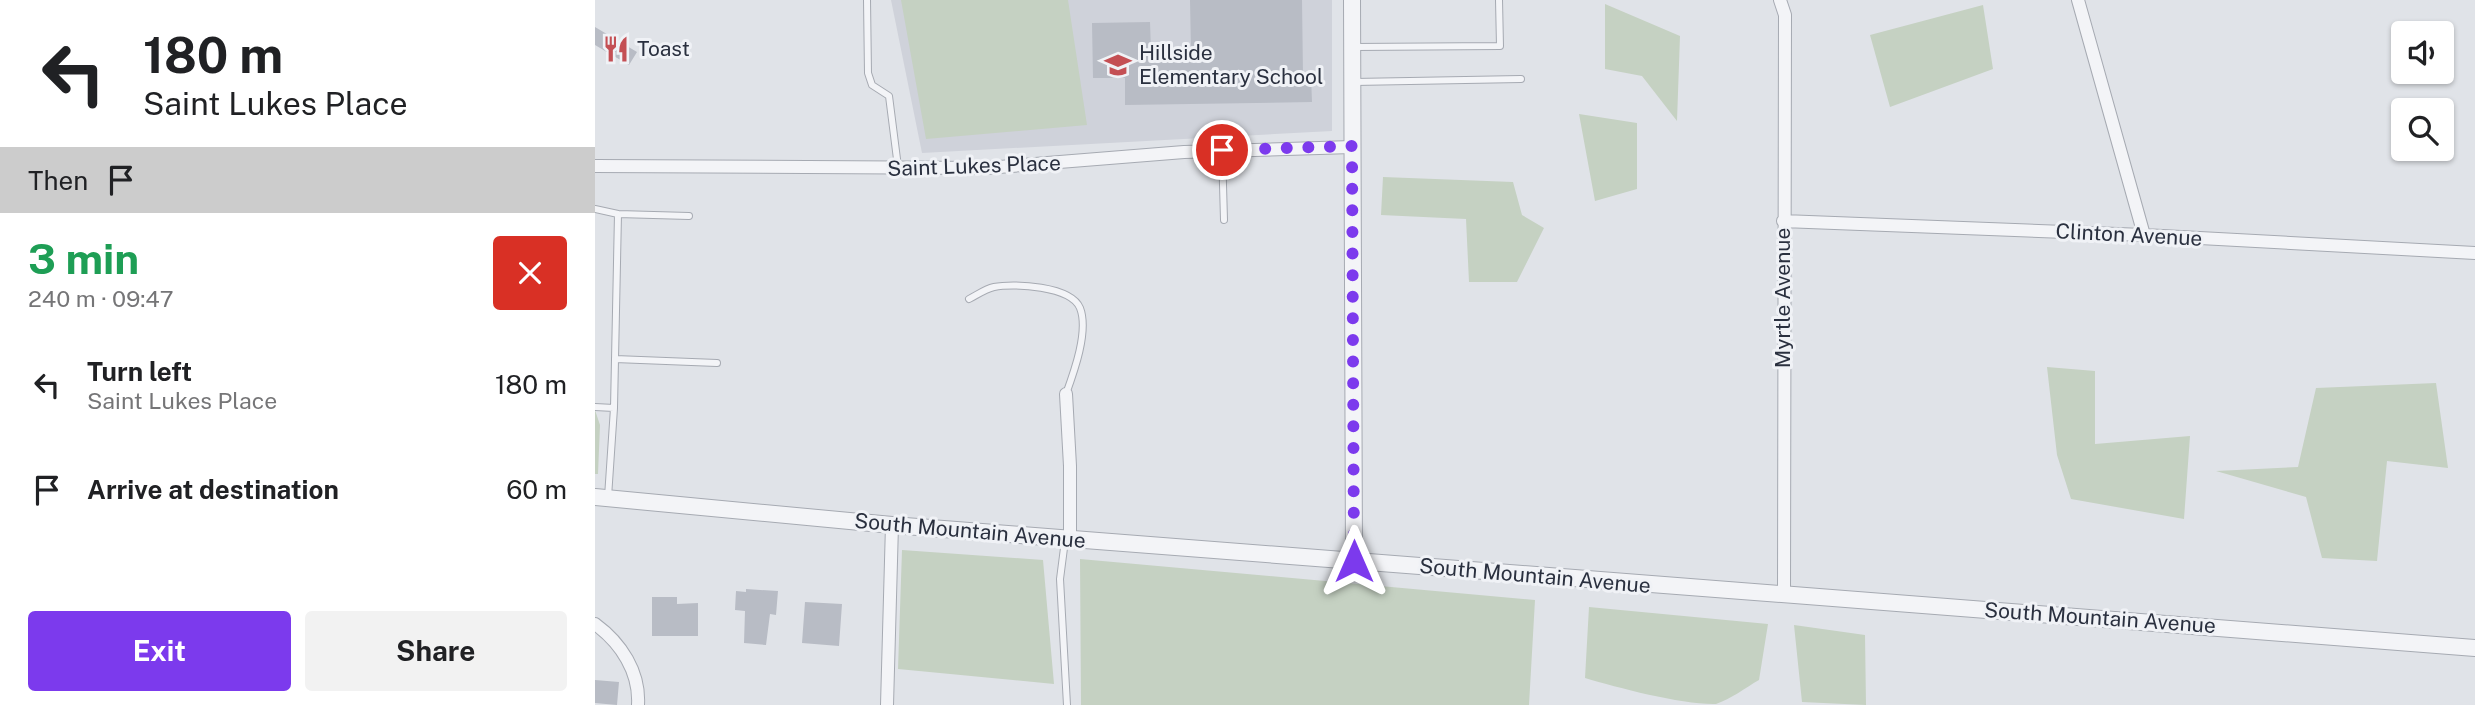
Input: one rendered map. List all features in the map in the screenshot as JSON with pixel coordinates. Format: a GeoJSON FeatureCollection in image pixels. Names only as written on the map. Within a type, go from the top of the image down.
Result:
{"type":"FeatureCollection","features":[{"type":"Feature","properties":{"kind":"street"},"geometry":{"type":"LineString","coordinates":[[1352,0],[1354,561]]}},
{"type":"Feature","properties":{"kind":"street","name":"Myrtle Avenue"},"geometry":{"type":"LineString","coordinates":[[1780,0],[1785,15],[1784,596]]}},
{"type":"Feature","properties":{"kind":"street"},"geometry":{"type":"LineString","coordinates":[[2078,0],[2144,235]]}},
{"type":"Feature","properties":{"kind":"street","name":"Saint Lukes Place"},"geometry":{"type":"LineString","coordinates":[[595,166],[986,168],[1222,150],[1352,146]]}},
{"type":"Feature","properties":{"kind":"street","name":"Clinton Avenue"},"geometry":{"type":"LineString","coordinates":[[1783,221],[2144,235],[2475,253]]}},
{"type":"Feature","properties":{"kind":"street"},"geometry":{"type":"LineString","coordinates":[[1066,394],[1070,539]]}},
{"type":"Feature","properties":{"kind":"street","name":"South Mountain Avenue"},"geometry":{"type":"LineString","coordinates":[[601,498],[892,525],[1784,596],[2181,623],[2475,648]]}},
{"type":"Feature","properties":{"kind":"street"},"geometry":{"type":"LineString","coordinates":[[887,705],[892,525]]}},
{"type":"Feature","properties":{"kind":"street"},"geometry":{"type":"LineString","coordinates":[[595,624],[610,635],[633,670],[638,705]]}},
{"type":"Feature","properties":{"kind":"lane"},"geometry":{"type":"LineString","coordinates":[[867,0],[868,72],[872,86],[889,96],[899,169]]}},
{"type":"Feature","properties":{"kind":"lane"},"geometry":{"type":"LineString","coordinates":[[1352,47],[1500,46],[1499,0]]}},
{"type":"Feature","properties":{"kind":"lane"},"geometry":{"type":"LineString","coordinates":[[1352,82],[1521,79]]}},
{"type":"Feature","properties":{"kind":"lane"},"geometry":{"type":"LineString","coordinates":[[1222,150],[1224,220]]}},
{"type":"Feature","properties":{"kind":"lane"},"geometry":{"type":"LineString","coordinates":[[595,209],[618,214],[689,216]]}},
{"type":"Feature","properties":{"kind":"lane"},"geometry":{"type":"LineString","coordinates":[[601,498],[614,408],[618,214]]}},
{"type":"Feature","properties":{"kind":"lane"},"geometry":{"type":"LineString","coordinates":[[969,299],[991,288],[1011,285],[1037,287],[1066,294],[1075,300],[1082,317],[1080,350],[1066,394]]}},
{"type":"Feature","properties":{"kind":"lane"},"geometry":{"type":"LineString","coordinates":[[615,359],[717,363]]}},
{"type":"Feature","properties":{"kind":"lane"},"geometry":{"type":"LineString","coordinates":[[595,407],[614,408]]}},
{"type":"Feature","properties":{"kind":"lane"},"geometry":{"type":"LineString","coordinates":[[1067,705],[1066,643],[1060,579],[1064,548],[1070,539]]}},
{"type":"Feature","properties":{"kind":"shaded area","name":"Hillside Elementary School"},"geometry":{"type":"Polygon","coordinates":[[[891,0],[1332,0],[1332,131],[922,153],[891,0]]]}},
{"type":"Feature","properties":{"kind":"green space"},"geometry":{"type":"Polygon","coordinates":[[[901,0],[1068,0],[1087,125],[926,139],[901,0]]]}},
{"type":"Feature","properties":{"kind":"green space"},"geometry":{"type":"Polygon","coordinates":[[[1605,4],[1680,36],[1677,121],[1642,76],[1605,69],[1605,4]]]}},
{"type":"Feature","properties":{"kind":"green space"},"geometry":{"type":"Polygon","coordinates":[[[1983,5],[1993,69],[1890,107],[1870,35],[1983,5]]]}},
{"type":"Feature","properties":{"kind":"green space"},"geometry":{"type":"Polygon","coordinates":[[[1579,114],[1637,123],[1637,189],[1595,201],[1579,114]]]}},
{"type":"Feature","properties":{"kind":"green space"},"geometry":{"type":"Polygon","coordinates":[[[1383,177],[1513,182],[1522,215],[1544,228],[1517,282],[1469,282],[1466,219],[1381,215],[1383,177]]]}},
{"type":"Feature","properties":{"kind":"green space"},"geometry":{"type":"Polygon","coordinates":[[[2047,367],[2095,371],[2095,444],[2190,436],[2184,519],[2071,499],[2057,455],[2047,367]]]}},
{"type":"Feature","properties":{"kind":"green space"},"geometry":{"type":"Polygon","coordinates":[[[2436,383],[2448,468],[2387,461],[2377,561],[2322,558],[2306,497],[2216,471],[2298,467],[2316,388],[2436,383]]]}},
{"type":"Feature","properties":{"kind":"green space"},"geometry":{"type":"Polygon","coordinates":[[[595,410],[600,425],[598,474],[595,474],[595,410]]]}},
{"type":"Feature","properties":{"kind":"green space"},"geometry":{"type":"Polygon","coordinates":[[[902,550],[1043,560],[1054,684],[898,669],[902,550]]]}},
{"type":"Feature","properties":{"kind":"green space"},"geometry":{"type":"Polygon","coordinates":[[[1080,559],[1535,600],[1529,705],[1081,705],[1080,559]]]}},
{"type":"Feature","properties":{"kind":"green space"},"geometry":{"type":"Polygon","coordinates":[[[1589,607],[1768,624],[1759,680],[1716,704],[1702,704],[1633,691],[1585,678],[1589,607]]]}},
{"type":"Feature","properties":{"kind":"green space"},"geometry":{"type":"Polygon","coordinates":[[[1794,625],[1865,635],[1866,705],[1802,702],[1794,625]]]}},
{"type":"Feature","properties":{"kind":"building"},"geometry":{"type":"Polygon","coordinates":[[[1190,0],[1302,0],[1303,76],[1311,76],[1312,102],[1125,105],[1125,78],[1093,78],[1092,23],[1150,22],[1151,51],[1191,51],[1190,0]]]}},
{"type":"Feature","properties":{"kind":"building","name":"Toast"},"geometry":{"type":"Polygon","coordinates":[[[595,27],[637,52],[629,65],[595,45],[595,27]]]}},
{"type":"Feature","properties":{"kind":"building"},"geometry":{"type":"Polygon","coordinates":[[[746,589],[778,591],[776,615],[770,614],[766,645],[744,643],[745,611],[735,610],[736,591],[746,592],[746,589]]]}},
{"type":"Feature","properties":{"kind":"building"},"geometry":{"type":"Polygon","coordinates":[[[652,597],[677,597],[677,604],[698,603],[698,636],[652,636],[652,597]]]}},
{"type":"Feature","properties":{"kind":"building"},"geometry":{"type":"Polygon","coordinates":[[[805,602],[842,604],[839,646],[802,643],[805,602]]]}},
{"type":"Feature","properties":{"kind":"building"},"geometry":{"type":"Polygon","coordinates":[[[595,680],[619,682],[617,705],[595,703],[595,680]]]}},
{"type":"Feature","properties":{"kind":"place","name":"Toast"},"geometry":{"type":"Point","coordinates":[616,49]}},
{"type":"Feature","properties":{"kind":"place","name":"Hillside Elementary School"},"geometry":{"type":"Point","coordinates":[1118,65]}},
{"type":"Feature","properties":{"kind":"route"},"geometry":{"type":"LineString","coordinates":[[1222,150],[1352,146],[1354,561]]}}]}
